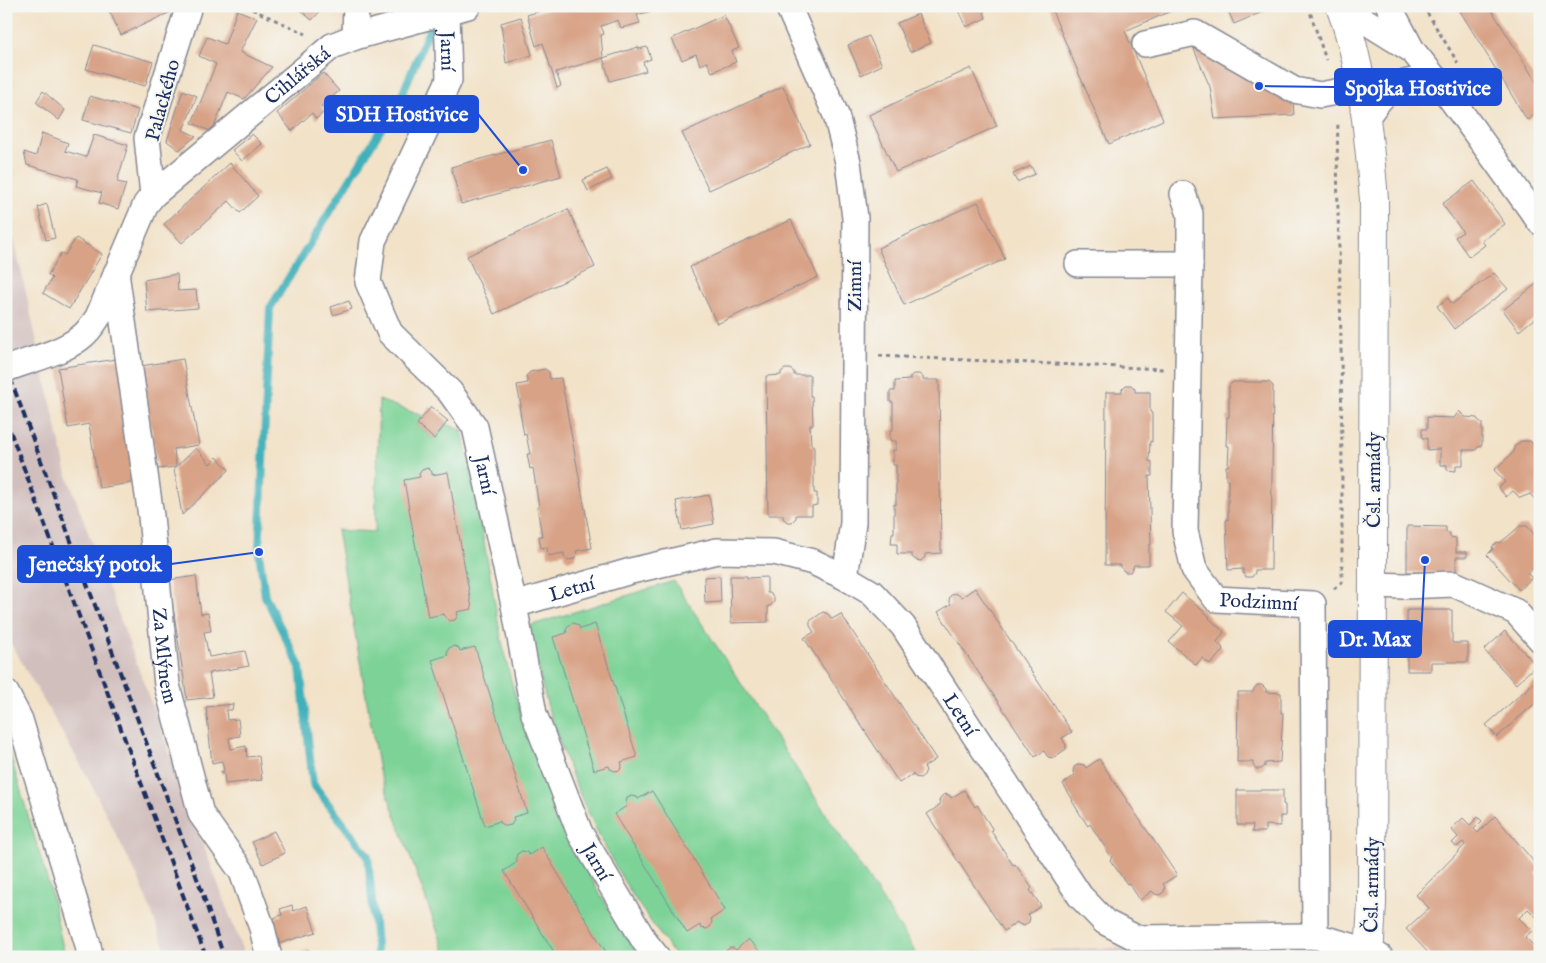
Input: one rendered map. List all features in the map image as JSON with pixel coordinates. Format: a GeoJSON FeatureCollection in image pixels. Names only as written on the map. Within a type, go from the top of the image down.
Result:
{"type":"FeatureCollection","features":[{"type":"Feature","properties":{"kind":"main road","name":"Čsl. armády"},"geometry":{"type":"LineString","coordinates":[[1340,6],[1348,25],[1349,90],[1367,117],[1374,199],[1373,955]]}},
{"type":"Feature","properties":{"kind":"street","name":"Palackého"},"geometry":{"type":"LineString","coordinates":[[153,195],[147,138],[190,6]]}},
{"type":"Feature","properties":{"kind":"street"},"geometry":{"type":"LineString","coordinates":[[355,37],[356,6]]}},
{"type":"Feature","properties":{"kind":"street","name":"Zimní"},"geometry":{"type":"LineString","coordinates":[[788,6],[836,114],[848,162],[855,218],[853,523],[845,577]]}},
{"type":"Feature","properties":{"kind":"street"},"geometry":{"type":"LineString","coordinates":[[1340,6],[1412,50]]}},
{"type":"Feature","properties":{"kind":"street"},"geometry":{"type":"LineString","coordinates":[[1389,6],[1412,50],[1540,222]]}},
{"type":"Feature","properties":{"kind":"street","name":"Cihlářská"},"geometry":{"type":"LineString","coordinates":[[153,195],[332,46],[355,37],[381,18],[417,20],[453,10]]}},
{"type":"Feature","properties":{"kind":"street","name":"Jarní"},"geometry":{"type":"LineString","coordinates":[[453,10],[449,80],[373,241],[368,282],[390,333],[450,392],[474,426],[514,605],[534,714],[580,833],[645,942],[657,957]]}},
{"type":"Feature","properties":{"kind":"street"},"geometry":{"type":"LineString","coordinates":[[1145,44],[1194,33],[1294,90],[1320,95],[1349,90]]}},
{"type":"Feature","properties":{"kind":"street"},"geometry":{"type":"LineString","coordinates":[[1367,117],[1378,100],[1394,86],[1412,80],[1436,80]]}},
{"type":"Feature","properties":{"kind":"street","name":"Podzimní"},"geometry":{"type":"LineString","coordinates":[[1183,194],[1190,214],[1185,531],[1194,569],[1216,599],[1313,604],[1315,936]]}},
{"type":"Feature","properties":{"kind":"street"},"geometry":{"type":"LineString","coordinates":[[6,369],[66,346],[80,338],[91,328],[98,317],[140,214],[153,195]]}},
{"type":"Feature","properties":{"kind":"street"},"geometry":{"type":"LineString","coordinates":[[1078,264],[1190,264]]}},
{"type":"Feature","properties":{"kind":"street","name":"Za Mlýnem"},"geometry":{"type":"LineString","coordinates":[[116,273],[151,516],[167,685],[201,814],[242,872],[262,928],[269,957]]}},
{"type":"Feature","properties":{"kind":"street","name":"Letní"},"geometry":{"type":"LineString","coordinates":[[514,605],[631,571],[717,551],[774,552],[813,562],[845,577],[872,593],[903,626],[1080,896],[1105,922],[1136,938],[1315,936],[1373,955]]}},
{"type":"Feature","properties":{"kind":"street"},"geometry":{"type":"LineString","coordinates":[[1373,585],[1454,584],[1516,612],[1540,638]]}},
{"type":"Feature","properties":{"kind":"street"},"geometry":{"type":"LineString","coordinates":[[6,693],[20,720],[90,957]]}},
{"type":"Feature","properties":{"kind":"path"},"geometry":{"type":"LineString","coordinates":[[245,6],[332,46]]}},
{"type":"Feature","properties":{"kind":"path"},"geometry":{"type":"LineString","coordinates":[[1308,6],[1349,90],[1339,96],[1336,166],[1342,412],[1342,582],[1313,604]]}},
{"type":"Feature","properties":{"kind":"path"},"geometry":{"type":"LineString","coordinates":[[1423,6],[1461,68]]}},
{"type":"Feature","properties":{"kind":"path"},"geometry":{"type":"LineString","coordinates":[[854,354],[1187,370]]}},
{"type":"Feature","properties":{"kind":"shaded area"},"geometry":{"type":"Polygon","coordinates":[[[6,204],[67,475],[245,957],[168,957],[141,884],[87,776],[6,635],[6,204]]]}},
{"type":"Feature","properties":{"kind":"shaded area"},"geometry":{"type":"Polygon","coordinates":[[[1251,945],[1259,957],[970,957],[974,951],[1251,945]]]}},
{"type":"Feature","properties":{"kind":"green space"},"geometry":{"type":"Polygon","coordinates":[[[379,400],[423,416],[417,425],[434,439],[446,424],[462,430],[503,648],[533,751],[562,822],[579,856],[618,924],[640,957],[447,957],[379,771],[337,530],[375,532],[379,400]]]}},
{"type":"Feature","properties":{"kind":"green space"},"geometry":{"type":"Polygon","coordinates":[[[674,581],[918,957],[676,957],[634,897],[616,867],[583,802],[556,734],[538,669],[529,626],[674,581]]]}},
{"type":"Feature","properties":{"kind":"green space"},"geometry":{"type":"Polygon","coordinates":[[[6,741],[50,889],[65,957],[6,957],[6,741]]]}},
{"type":"Feature","properties":{"kind":"building"},"geometry":{"type":"Polygon","coordinates":[[[107,6],[173,6],[175,10],[121,35],[107,6]]]}},
{"type":"Feature","properties":{"kind":"building"},"geometry":{"type":"Polygon","coordinates":[[[295,6],[325,6],[312,20],[295,6]]]}},
{"type":"Feature","properties":{"kind":"building"},"geometry":{"type":"Polygon","coordinates":[[[557,6],[650,6],[651,11],[637,15],[640,23],[621,28],[618,20],[601,26],[604,34],[601,35],[603,58],[556,72],[561,86],[557,88],[543,43],[536,46],[527,15],[557,6]]]}},
{"type":"Feature","properties":{"kind":"building"},"geometry":{"type":"Polygon","coordinates":[[[956,6],[982,6],[986,18],[966,27],[956,6]]]}},
{"type":"Feature","properties":{"kind":"building"},"geometry":{"type":"Polygon","coordinates":[[[1050,6],[1183,6],[1125,31],[1163,120],[1109,144],[1050,6]]]}},
{"type":"Feature","properties":{"kind":"building"},"geometry":{"type":"Polygon","coordinates":[[[1226,6],[1276,6],[1234,24],[1226,6]]]}},
{"type":"Feature","properties":{"kind":"building"},"geometry":{"type":"Polygon","coordinates":[[[1467,6],[1489,6],[1540,88],[1540,111],[1527,120],[1460,11],[1467,6]]]}},
{"type":"Feature","properties":{"kind":"building"},"geometry":{"type":"Polygon","coordinates":[[[237,10],[257,18],[240,52],[272,67],[244,99],[228,92],[212,132],[192,123],[216,64],[199,56],[207,37],[225,44],[237,10]]]}},
{"type":"Feature","properties":{"kind":"building"},"geometry":{"type":"Polygon","coordinates":[[[918,14],[931,43],[910,52],[897,23],[918,14]]]}},
{"type":"Feature","properties":{"kind":"building"},"geometry":{"type":"Polygon","coordinates":[[[724,15],[739,48],[732,51],[736,62],[712,72],[707,62],[700,65],[696,54],[682,60],[672,39],[724,15]]]}},
{"type":"Feature","properties":{"kind":"building"},"geometry":{"type":"Polygon","coordinates":[[[521,17],[532,55],[506,63],[501,23],[521,17]]]}},
{"type":"Feature","properties":{"kind":"building"},"geometry":{"type":"Polygon","coordinates":[[[869,36],[882,65],[861,75],[848,45],[869,36]]]}},
{"type":"Feature","properties":{"kind":"building"},"geometry":{"type":"Polygon","coordinates":[[[94,45],[153,62],[145,86],[86,69],[94,45]]]}},
{"type":"Feature","properties":{"kind":"building"},"geometry":{"type":"Polygon","coordinates":[[[638,47],[639,49],[647,47],[651,59],[643,62],[646,71],[610,81],[603,58],[638,47]]]}},
{"type":"Feature","properties":{"kind":"building"},"geometry":{"type":"Polygon","coordinates":[[[1193,47],[1211,53],[1293,101],[1294,115],[1215,119],[1210,87],[1193,47]]]}},
{"type":"Feature","properties":{"kind":"building"},"geometry":{"type":"Polygon","coordinates":[[[971,68],[997,126],[896,172],[869,115],[971,68]]]}},
{"type":"Feature","properties":{"kind":"building"},"geometry":{"type":"Polygon","coordinates":[[[323,73],[339,91],[321,106],[325,111],[316,119],[312,113],[292,131],[277,113],[323,73]]]}},
{"type":"Feature","properties":{"kind":"building"},"geometry":{"type":"Polygon","coordinates":[[[783,86],[810,144],[709,190],[682,133],[783,86]]]}},
{"type":"Feature","properties":{"kind":"building"},"geometry":{"type":"Polygon","coordinates":[[[183,90],[197,96],[183,130],[196,136],[179,150],[167,141],[183,90]]]}},
{"type":"Feature","properties":{"kind":"building"},"geometry":{"type":"Polygon","coordinates":[[[43,91],[65,110],[59,120],[36,102],[43,91]]]}},
{"type":"Feature","properties":{"kind":"building"},"geometry":{"type":"Polygon","coordinates":[[[90,96],[138,110],[131,133],[83,120],[90,96]]]}},
{"type":"Feature","properties":{"kind":"building"},"geometry":{"type":"Polygon","coordinates":[[[42,133],[68,143],[65,151],[86,157],[94,135],[128,145],[117,182],[126,184],[118,209],[99,203],[102,193],[76,186],[78,179],[27,165],[24,152],[36,156],[42,133]]]}},
{"type":"Feature","properties":{"kind":"building"},"geometry":{"type":"Polygon","coordinates":[[[252,134],[262,144],[242,161],[232,150],[252,134]]]}},
{"type":"Feature","properties":{"kind":"building"},"geometry":{"type":"Polygon","coordinates":[[[551,140],[561,176],[461,204],[451,167],[551,140]]]}},
{"type":"Feature","properties":{"kind":"building"},"geometry":{"type":"Polygon","coordinates":[[[230,163],[258,196],[240,213],[229,201],[182,243],[164,224],[230,163]]]}},
{"type":"Feature","properties":{"kind":"building"},"geometry":{"type":"Polygon","coordinates":[[[1031,166],[1035,174],[1017,182],[1013,174],[1031,166]]]}},
{"type":"Feature","properties":{"kind":"building"},"geometry":{"type":"Polygon","coordinates":[[[607,169],[612,179],[588,191],[583,180],[607,169]]]}},
{"type":"Feature","properties":{"kind":"building"},"geometry":{"type":"Polygon","coordinates":[[[1474,181],[1505,224],[1482,241],[1485,245],[1469,257],[1455,237],[1463,232],[1442,204],[1474,181]]]}},
{"type":"Feature","properties":{"kind":"building"},"geometry":{"type":"Polygon","coordinates":[[[978,202],[1005,259],[904,305],[878,248],[978,202]]]}},
{"type":"Feature","properties":{"kind":"building"},"geometry":{"type":"Polygon","coordinates":[[[47,204],[55,238],[46,240],[38,207],[47,204]]]}},
{"type":"Feature","properties":{"kind":"building"},"geometry":{"type":"Polygon","coordinates":[[[568,209],[595,267],[494,314],[467,256],[568,209]]]}},
{"type":"Feature","properties":{"kind":"building"},"geometry":{"type":"Polygon","coordinates":[[[791,220],[818,277],[717,324],[690,267],[791,220]]]}},
{"type":"Feature","properties":{"kind":"building"},"geometry":{"type":"Polygon","coordinates":[[[76,238],[102,254],[69,309],[43,293],[52,278],[48,275],[61,253],[65,255],[76,238]]]}},
{"type":"Feature","properties":{"kind":"building"},"geometry":{"type":"Polygon","coordinates":[[[1494,273],[1508,289],[1454,329],[1437,306],[1448,298],[1452,304],[1494,273]]]}},
{"type":"Feature","properties":{"kind":"building"},"geometry":{"type":"Polygon","coordinates":[[[177,274],[178,291],[196,290],[198,308],[147,312],[144,280],[177,274]]]}},
{"type":"Feature","properties":{"kind":"building"},"geometry":{"type":"Polygon","coordinates":[[[1540,281],[1540,314],[1519,331],[1503,310],[1540,281]]]}},
{"type":"Feature","properties":{"kind":"building"},"geometry":{"type":"Polygon","coordinates":[[[349,301],[352,309],[333,315],[331,307],[349,301]]]}},
{"type":"Feature","properties":{"kind":"building"},"geometry":{"type":"Polygon","coordinates":[[[123,358],[143,481],[99,488],[89,424],[68,428],[58,368],[123,358]]]}},
{"type":"Feature","properties":{"kind":"building"},"geometry":{"type":"Polygon","coordinates":[[[183,359],[199,445],[174,449],[176,467],[158,469],[141,366],[183,359]]]}},
{"type":"Feature","properties":{"kind":"building"},"geometry":{"type":"Polygon","coordinates":[[[545,369],[549,372],[550,379],[561,378],[592,548],[576,551],[577,554],[574,559],[568,560],[564,557],[564,553],[548,556],[547,547],[541,548],[539,536],[542,536],[533,468],[530,469],[527,454],[530,454],[526,434],[524,435],[519,406],[521,406],[517,385],[528,383],[526,376],[530,372],[545,369]]]}},
{"type":"Feature","properties":{"kind":"building"},"geometry":{"type":"Polygon","coordinates":[[[785,369],[790,369],[794,372],[794,375],[810,375],[813,425],[810,425],[811,445],[814,446],[814,493],[817,493],[817,505],[812,506],[812,515],[796,515],[792,522],[787,522],[783,515],[768,515],[766,376],[781,375],[781,372],[785,369]]]}},
{"type":"Feature","properties":{"kind":"building"},"geometry":{"type":"Polygon","coordinates":[[[913,374],[919,374],[923,377],[923,380],[939,380],[941,553],[925,554],[921,561],[912,557],[912,554],[897,554],[897,544],[891,544],[892,533],[894,533],[894,504],[896,505],[896,465],[893,465],[893,450],[896,450],[896,441],[890,441],[890,430],[893,430],[893,402],[890,402],[890,391],[895,391],[895,381],[910,380],[913,374]]]}},
{"type":"Feature","properties":{"kind":"building"},"geometry":{"type":"Polygon","coordinates":[[[1233,382],[1269,382],[1273,386],[1271,570],[1255,570],[1252,577],[1246,577],[1243,569],[1228,570],[1226,520],[1228,520],[1228,480],[1226,480],[1226,466],[1228,466],[1229,446],[1226,446],[1227,417],[1229,417],[1229,386],[1233,382]]]}},
{"type":"Feature","properties":{"kind":"building"},"geometry":{"type":"Polygon","coordinates":[[[1126,385],[1131,385],[1135,392],[1150,392],[1150,412],[1152,413],[1152,442],[1150,441],[1149,461],[1152,462],[1152,476],[1149,476],[1151,545],[1149,545],[1149,565],[1134,565],[1130,572],[1125,572],[1121,565],[1105,565],[1106,392],[1122,392],[1126,385]]]}},
{"type":"Feature","properties":{"kind":"building"},"geometry":{"type":"Polygon","coordinates":[[[431,407],[448,421],[434,439],[417,424],[431,407]]]}},
{"type":"Feature","properties":{"kind":"building"},"geometry":{"type":"Polygon","coordinates":[[[1459,411],[1465,417],[1477,418],[1482,423],[1482,445],[1476,450],[1463,450],[1463,465],[1456,465],[1456,471],[1447,470],[1447,465],[1440,465],[1440,449],[1427,450],[1427,438],[1422,438],[1422,429],[1427,429],[1427,417],[1454,418],[1459,411]]]}},
{"type":"Feature","properties":{"kind":"building"},"geometry":{"type":"Polygon","coordinates":[[[1521,441],[1530,441],[1537,448],[1536,454],[1540,457],[1540,505],[1530,494],[1520,498],[1513,491],[1506,497],[1499,488],[1505,482],[1494,470],[1514,452],[1514,447],[1521,441]]]}},
{"type":"Feature","properties":{"kind":"building"},"geometry":{"type":"Polygon","coordinates":[[[196,448],[210,464],[217,457],[229,470],[182,515],[174,469],[196,448]]]}},
{"type":"Feature","properties":{"kind":"building"},"geometry":{"type":"Polygon","coordinates":[[[428,468],[432,475],[448,472],[472,609],[457,612],[458,615],[455,620],[449,621],[444,614],[428,617],[404,480],[420,477],[419,474],[422,470],[428,468]]]}},
{"type":"Feature","properties":{"kind":"building"},"geometry":{"type":"Polygon","coordinates":[[[709,495],[714,524],[682,530],[676,501],[709,495]]]}},
{"type":"Feature","properties":{"kind":"building"},"geometry":{"type":"Polygon","coordinates":[[[1407,526],[1446,527],[1446,533],[1450,533],[1450,537],[1456,538],[1456,552],[1467,552],[1467,557],[1456,557],[1456,573],[1407,572],[1407,526]]]}},
{"type":"Feature","properties":{"kind":"building"},"geometry":{"type":"Polygon","coordinates":[[[1520,526],[1527,526],[1540,541],[1540,551],[1537,553],[1540,556],[1540,562],[1527,573],[1532,578],[1519,590],[1487,555],[1493,549],[1492,547],[1498,542],[1500,543],[1520,526]]]}},
{"type":"Feature","properties":{"kind":"building"},"geometry":{"type":"Polygon","coordinates":[[[196,576],[201,614],[208,613],[211,631],[204,632],[209,657],[245,651],[249,666],[209,673],[213,697],[187,700],[169,580],[196,576]]]}},
{"type":"Feature","properties":{"kind":"building"},"geometry":{"type":"Polygon","coordinates":[[[720,576],[721,602],[705,603],[704,577],[720,576]]]}},
{"type":"Feature","properties":{"kind":"building"},"geometry":{"type":"Polygon","coordinates":[[[730,576],[747,576],[747,578],[767,577],[767,593],[774,597],[774,602],[768,606],[768,622],[731,623],[730,576]]]}},
{"type":"Feature","properties":{"kind":"building"},"geometry":{"type":"Polygon","coordinates":[[[975,588],[1072,732],[1062,738],[1066,749],[1053,758],[1048,757],[1044,751],[1035,757],[938,612],[951,604],[949,601],[950,596],[955,593],[962,597],[975,588]]]}},
{"type":"Feature","properties":{"kind":"building"},"geometry":{"type":"Polygon","coordinates":[[[1182,593],[1224,632],[1217,642],[1223,650],[1212,663],[1208,663],[1202,658],[1196,665],[1169,642],[1183,626],[1166,612],[1182,593]]]}},
{"type":"Feature","properties":{"kind":"building"},"geometry":{"type":"Polygon","coordinates":[[[1407,610],[1452,610],[1452,643],[1468,643],[1468,662],[1431,662],[1431,671],[1407,671],[1407,610]]]}},
{"type":"Feature","properties":{"kind":"building"},"geometry":{"type":"Polygon","coordinates":[[[823,612],[832,619],[841,614],[936,759],[924,767],[926,770],[920,778],[915,777],[913,774],[899,783],[804,638],[814,632],[810,626],[810,621],[823,612]]]}},
{"type":"Feature","properties":{"kind":"building"},"geometry":{"type":"Polygon","coordinates":[[[574,623],[580,629],[595,624],[637,757],[621,762],[620,770],[615,771],[610,769],[609,766],[594,770],[553,637],[567,633],[566,630],[569,625],[574,623]]]}},
{"type":"Feature","properties":{"kind":"building"},"geometry":{"type":"Polygon","coordinates":[[[1505,631],[1536,665],[1516,684],[1484,650],[1505,631]]]}},
{"type":"Feature","properties":{"kind":"building"},"geometry":{"type":"Polygon","coordinates":[[[454,646],[459,648],[460,651],[475,647],[527,813],[513,817],[514,820],[511,825],[506,826],[501,824],[500,821],[485,826],[432,660],[448,655],[449,648],[454,646]]]}},
{"type":"Feature","properties":{"kind":"building"},"geometry":{"type":"Polygon","coordinates":[[[1538,679],[1540,681],[1540,699],[1497,737],[1486,725],[1538,679]]]}},
{"type":"Feature","properties":{"kind":"building"},"geometry":{"type":"Polygon","coordinates":[[[1257,685],[1262,685],[1266,692],[1281,693],[1281,713],[1283,713],[1280,762],[1265,763],[1265,766],[1261,769],[1256,769],[1253,762],[1237,762],[1238,692],[1253,692],[1257,685]]]}},
{"type":"Feature","properties":{"kind":"building"},"geometry":{"type":"Polygon","coordinates":[[[233,704],[232,710],[226,710],[227,720],[238,719],[240,736],[229,738],[231,749],[246,746],[247,757],[259,756],[262,780],[225,784],[224,773],[221,774],[221,771],[224,771],[222,761],[212,763],[206,707],[233,704]]]}},
{"type":"Feature","properties":{"kind":"building"},"geometry":{"type":"Polygon","coordinates":[[[1099,759],[1177,875],[1163,884],[1165,887],[1164,892],[1159,895],[1152,891],[1140,900],[1110,860],[1112,858],[1090,824],[1088,826],[1080,814],[1063,784],[1075,775],[1073,772],[1074,767],[1079,764],[1084,765],[1086,768],[1099,759]]]}},
{"type":"Feature","properties":{"kind":"building"},"geometry":{"type":"Polygon","coordinates":[[[964,790],[975,807],[977,805],[993,830],[991,831],[1013,865],[1015,864],[1032,888],[1030,890],[1041,906],[1028,915],[1030,917],[1029,922],[1024,926],[1017,922],[1004,931],[927,814],[940,805],[940,798],[944,794],[949,795],[951,798],[964,790]]]}},
{"type":"Feature","properties":{"kind":"building"},"geometry":{"type":"Polygon","coordinates":[[[1237,790],[1283,790],[1285,816],[1280,816],[1280,826],[1265,825],[1265,832],[1252,832],[1253,825],[1237,825],[1237,790]]]}},
{"type":"Feature","properties":{"kind":"building"},"geometry":{"type":"Polygon","coordinates":[[[652,791],[725,910],[711,919],[711,926],[707,929],[701,928],[700,925],[687,933],[614,814],[627,806],[627,798],[631,796],[638,799],[652,791]]]}},
{"type":"Feature","properties":{"kind":"building"},"geometry":{"type":"Polygon","coordinates":[[[1495,816],[1540,869],[1536,874],[1540,878],[1540,921],[1528,909],[1519,918],[1532,931],[1525,937],[1540,952],[1540,957],[1432,957],[1406,929],[1429,908],[1416,895],[1465,845],[1463,842],[1457,847],[1452,843],[1458,837],[1451,829],[1463,818],[1470,825],[1478,817],[1482,821],[1474,829],[1478,833],[1495,816]]]}},
{"type":"Feature","properties":{"kind":"building"},"geometry":{"type":"Polygon","coordinates":[[[274,831],[285,853],[263,864],[252,842],[274,831]]]}},
{"type":"Feature","properties":{"kind":"building"},"geometry":{"type":"Polygon","coordinates":[[[542,847],[609,957],[557,957],[504,871],[517,862],[517,854],[522,851],[527,852],[529,855],[542,847]]]}},
{"type":"Feature","properties":{"kind":"building"},"geometry":{"type":"Polygon","coordinates":[[[292,905],[293,911],[307,906],[316,932],[278,944],[271,919],[282,915],[280,909],[292,905]]]}},
{"type":"Feature","properties":{"kind":"building"},"geometry":{"type":"Polygon","coordinates":[[[748,939],[765,957],[725,957],[725,952],[729,948],[736,950],[748,939]]]}},
{"type":"Feature","properties":{"kind":"building"},"geometry":{"type":"Polygon","coordinates":[[[309,950],[311,957],[291,957],[291,956],[309,950]]]}},
{"type":"Feature","properties":{"kind":"waterway"},"geometry":{"type":"LineString","coordinates":[[377,957],[368,856],[313,784],[300,667],[265,596],[259,552],[270,308],[401,97],[433,21]]}},
{"type":"Feature","properties":{"kind":"railway"},"geometry":{"type":"LineString","coordinates":[[6,367],[201,889],[224,957]]}},
{"type":"Feature","properties":{"kind":"railway"},"geometry":{"type":"LineString","coordinates":[[6,420],[206,957]]}},
{"type":"Feature","properties":{"kind":"place","name":"Spojka Hostivice"},"geometry":{"type":"Point","coordinates":[1259,86]}},
{"type":"Feature","properties":{"kind":"place","name":"SDH Hostivice"},"geometry":{"type":"Point","coordinates":[523,170]}},
{"type":"Feature","properties":{"kind":"place","name":"Jenečský potok"},"geometry":{"type":"Point","coordinates":[259,552]}},
{"type":"Feature","properties":{"kind":"place","name":"Dr. Max"},"geometry":{"type":"Point","coordinates":[1425,560]}}]}
